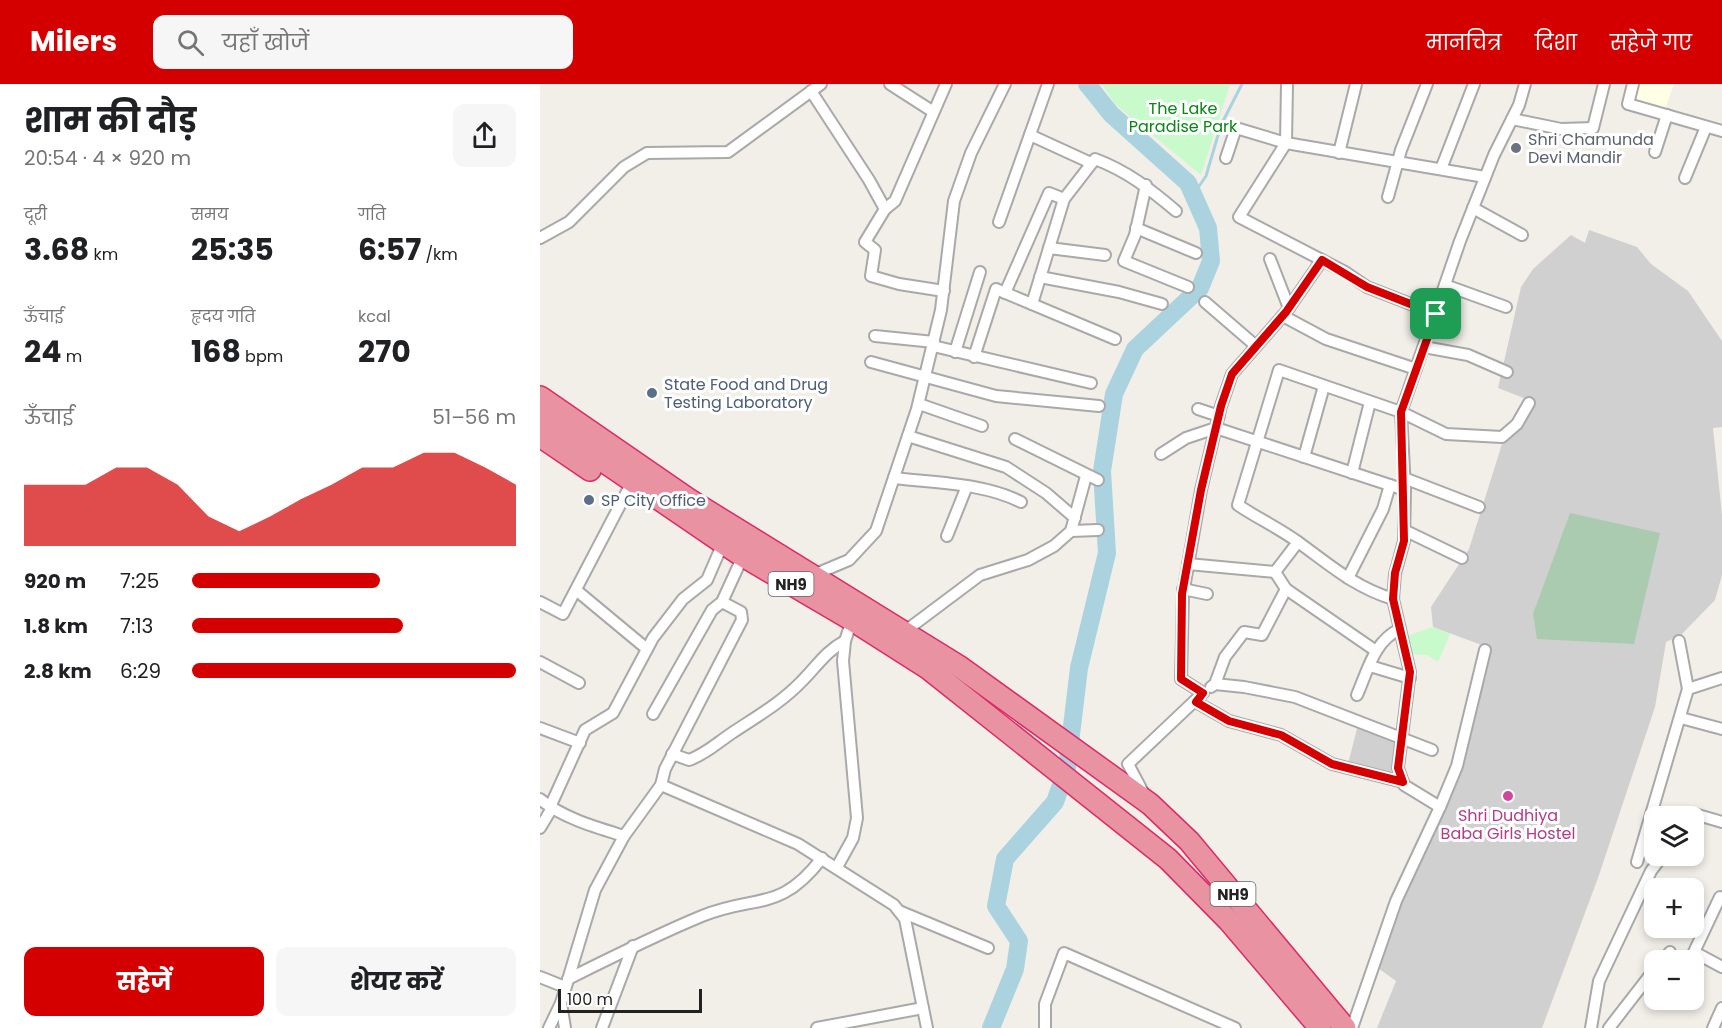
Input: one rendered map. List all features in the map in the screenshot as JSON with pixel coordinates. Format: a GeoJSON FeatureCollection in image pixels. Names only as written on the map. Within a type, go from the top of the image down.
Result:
{"type":"FeatureCollection","features":[{"type":"Feature","properties":{"kind":"highway","name":"NH9"},"geometry":{"type":"LineString","coordinates":[[540,397],[688,499],[811,576],[1168,859],[1204,895],[1320,1028]]}},
{"type":"Feature","properties":{"kind":"highway","name":"NH9"},"geometry":{"type":"LineString","coordinates":[[540,418],[629,489],[740,562],[904,632],[1038,722],[1150,804],[1189,842],[1346,1028]]}},
{"type":"Feature","properties":{"kind":"highway"},"geometry":{"type":"LineString","coordinates":[[540,436],[629,489]]}},
{"type":"Feature","properties":{"kind":"street"},"geometry":{"type":"LineString","coordinates":[[540,238],[569,222],[624,167],[647,153],[728,152],[821,84]]}},
{"type":"Feature","properties":{"kind":"street"},"geometry":{"type":"LineString","coordinates":[[890,84],[932,111]]}},
{"type":"Feature","properties":{"kind":"street"},"geometry":{"type":"LineString","coordinates":[[944,291],[899,284],[871,276],[875,250],[865,242],[885,209],[895,201],[921,147],[932,111],[946,84]]}},
{"type":"Feature","properties":{"kind":"street"},"geometry":{"type":"LineString","coordinates":[[811,576],[849,560],[876,531],[919,404],[944,291],[954,201],[971,153],[1005,84]]}},
{"type":"Feature","properties":{"kind":"street"},"geometry":{"type":"LineString","coordinates":[[999,222],[1048,84]]}},
{"type":"Feature","properties":{"kind":"street"},"geometry":{"type":"LineString","coordinates":[[1287,84],[1286,143],[1239,217],[1322,260],[1367,287],[1436,314]]}},
{"type":"Feature","properties":{"kind":"street"},"geometry":{"type":"LineString","coordinates":[[1339,153],[1356,84]]}},
{"type":"Feature","properties":{"kind":"street"},"geometry":{"type":"LineString","coordinates":[[1388,197],[1397,163],[1426,84]]}},
{"type":"Feature","properties":{"kind":"street"},"geometry":{"type":"LineString","coordinates":[[1441,169],[1474,84]]}},
{"type":"Feature","properties":{"kind":"street"},"geometry":{"type":"LineString","coordinates":[[1403,782],[1398,768],[1410,678],[1393,599],[1404,530],[1405,490],[1401,412],[1473,208],[1525,84]]}},
{"type":"Feature","properties":{"kind":"street"},"geometry":{"type":"LineString","coordinates":[[1512,119],[1560,129],[1593,128],[1604,84]]}},
{"type":"Feature","properties":{"kind":"street"},"geometry":{"type":"LineString","coordinates":[[1633,84],[1628,104],[1722,131]]}},
{"type":"Feature","properties":{"kind":"street"},"geometry":{"type":"LineString","coordinates":[[811,91],[869,180],[885,209]]}},
{"type":"Feature","properties":{"kind":"street"},"geometry":{"type":"LineString","coordinates":[[1655,152],[1666,115]]}},
{"type":"Feature","properties":{"kind":"street"},"geometry":{"type":"LineString","coordinates":[[1685,178],[1706,127]]}},
{"type":"Feature","properties":{"kind":"street"},"geometry":{"type":"LineString","coordinates":[[1226,158],[1236,128],[1286,143],[1485,177]]}},
{"type":"Feature","properties":{"kind":"street"},"geometry":{"type":"LineString","coordinates":[[1030,135],[1091,163]]}},
{"type":"Feature","properties":{"kind":"street"},"geometry":{"type":"LineString","coordinates":[[1032,304],[1064,199],[1095,159],[1119,168],[1146,185],[1176,211]]}},
{"type":"Feature","properties":{"kind":"street"},"geometry":{"type":"LineString","coordinates":[[1146,185],[1136,228],[1124,261],[1188,287]]}},
{"type":"Feature","properties":{"kind":"street"},"geometry":{"type":"LineString","coordinates":[[1005,293],[1049,193],[1064,199]]}},
{"type":"Feature","properties":{"kind":"street"},"geometry":{"type":"LineString","coordinates":[[1473,208],[1522,235]]}},
{"type":"Feature","properties":{"kind":"street"},"geometry":{"type":"LineString","coordinates":[[1136,228],[1196,253]]}},
{"type":"Feature","properties":{"kind":"street"},"geometry":{"type":"LineString","coordinates":[[1049,248],[1105,255]]}},
{"type":"Feature","properties":{"kind":"street"},"geometry":{"type":"LineString","coordinates":[[1270,259],[1286,312],[1326,339],[1416,369]]}},
{"type":"Feature","properties":{"kind":"street"},"geometry":{"type":"LineString","coordinates":[[1203,693],[1181,679],[1183,589],[1219,416],[1232,374],[1286,312],[1322,260]]}},
{"type":"Feature","properties":{"kind":"street"},"geometry":{"type":"LineString","coordinates":[[955,352],[980,272]]}},
{"type":"Feature","properties":{"kind":"street"},"geometry":{"type":"LineString","coordinates":[[1040,278],[1119,292],[1162,304]]}},
{"type":"Feature","properties":{"kind":"street"},"geometry":{"type":"LineString","coordinates":[[1445,285],[1506,307]]}},
{"type":"Feature","properties":{"kind":"street"},"geometry":{"type":"LineString","coordinates":[[974,357],[996,289],[1115,339]]}},
{"type":"Feature","properties":{"kind":"street"},"geometry":{"type":"LineString","coordinates":[[1205,302],[1256,346]]}},
{"type":"Feature","properties":{"kind":"street"},"geometry":{"type":"LineString","coordinates":[[875,336],[933,344],[974,357],[1091,383]]}},
{"type":"Feature","properties":{"kind":"street"},"geometry":{"type":"LineString","coordinates":[[1424,347],[1468,355],[1508,372]]}},
{"type":"Feature","properties":{"kind":"street"},"geometry":{"type":"LineString","coordinates":[[870,362],[996,396],[1099,406]]}},
{"type":"Feature","properties":{"kind":"street"},"geometry":{"type":"LineString","coordinates":[[1393,599],[1367,591],[1298,542],[1238,505],[1279,370],[1401,412],[1446,434],[1502,437],[1517,424],[1529,403]]}},
{"type":"Feature","properties":{"kind":"street"},"geometry":{"type":"LineString","coordinates":[[1304,457],[1324,386]]}},
{"type":"Feature","properties":{"kind":"street"},"geometry":{"type":"LineString","coordinates":[[1352,473],[1370,402]]}},
{"type":"Feature","properties":{"kind":"street"},"geometry":{"type":"LineString","coordinates":[[919,404],[982,426]]}},
{"type":"Feature","properties":{"kind":"street"},"geometry":{"type":"LineString","coordinates":[[1198,409],[1219,416]]}},
{"type":"Feature","properties":{"kind":"street"},"geometry":{"type":"LineString","coordinates":[[1161,454],[1186,438],[1216,428],[1405,490]]}},
{"type":"Feature","properties":{"kind":"street"},"geometry":{"type":"LineString","coordinates":[[908,436],[1006,467],[1046,493],[1075,518]]}},
{"type":"Feature","properties":{"kind":"street"},"geometry":{"type":"LineString","coordinates":[[1015,439],[1098,480]]}},
{"type":"Feature","properties":{"kind":"street"},"geometry":{"type":"LineString","coordinates":[[904,632],[980,575],[1028,560],[1054,546],[1071,531],[1086,476]]}},
{"type":"Feature","properties":{"kind":"street"},"geometry":{"type":"LineString","coordinates":[[894,478],[967,486],[1005,494],[1021,502]]}},
{"type":"Feature","properties":{"kind":"street"},"geometry":{"type":"LineString","coordinates":[[1404,478],[1479,507]]}},
{"type":"Feature","properties":{"kind":"street"},"geometry":{"type":"LineString","coordinates":[[1347,578],[1383,510],[1390,485]]}},
{"type":"Feature","properties":{"kind":"street"},"geometry":{"type":"LineString","coordinates":[[947,536],[967,486]]}},
{"type":"Feature","properties":{"kind":"street"},"geometry":{"type":"LineString","coordinates":[[540,602],[563,614],[629,489]]}},
{"type":"Feature","properties":{"kind":"street"},"geometry":{"type":"LineString","coordinates":[[1071,531],[1098,530]]}},
{"type":"Feature","properties":{"kind":"street"},"geometry":{"type":"LineString","coordinates":[[1404,530],[1462,558]]}},
{"type":"Feature","properties":{"kind":"street"},"geometry":{"type":"LineString","coordinates":[[1275,572],[1298,542]]}},
{"type":"Feature","properties":{"kind":"street"},"geometry":{"type":"LineString","coordinates":[[540,828],[585,730],[613,713],[647,649],[683,599],[706,580],[720,549]]}},
{"type":"Feature","properties":{"kind":"street"},"geometry":{"type":"LineString","coordinates":[[653,714],[712,610],[722,602],[740,562]]}},
{"type":"Feature","properties":{"kind":"street"},"geometry":{"type":"LineString","coordinates":[[1188,564],[1275,572]]}},
{"type":"Feature","properties":{"kind":"street"},"geometry":{"type":"LineString","coordinates":[[1275,572],[1286,589],[1376,651]]}},
{"type":"Feature","properties":{"kind":"street"},"geometry":{"type":"LineString","coordinates":[[1183,589],[1207,594]]}},
{"type":"Feature","properties":{"kind":"street"},"geometry":{"type":"LineString","coordinates":[[1150,804],[1128,764],[1215,684],[1225,657],[1244,632],[1262,635],[1286,589]]}},
{"type":"Feature","properties":{"kind":"street"},"geometry":{"type":"LineString","coordinates":[[576,590],[647,649]]}},
{"type":"Feature","properties":{"kind":"street"},"geometry":{"type":"LineString","coordinates":[[549,1028],[561,1003],[595,890],[624,836],[661,785],[672,754],[742,620],[741,612],[722,602]]}},
{"type":"Feature","properties":{"kind":"street"},"geometry":{"type":"LineString","coordinates":[[837,867],[853,838],[857,818],[843,661],[845,641],[857,613]]}},
{"type":"Feature","properties":{"kind":"street"},"geometry":{"type":"LineString","coordinates":[[1357,695],[1376,651],[1387,635],[1400,629]]}},
{"type":"Feature","properties":{"kind":"street"},"geometry":{"type":"LineString","coordinates":[[672,754],[689,760],[703,756],[731,734],[758,718],[801,682],[829,649],[845,641]]}},
{"type":"Feature","properties":{"kind":"street"},"geometry":{"type":"LineString","coordinates":[[1637,862],[1688,689],[1679,641]]}},
{"type":"Feature","properties":{"kind":"street"},"geometry":{"type":"LineString","coordinates":[[1352,1028],[1396,901],[1457,766],[1485,650]]}},
{"type":"Feature","properties":{"kind":"street"},"geometry":{"type":"LineString","coordinates":[[540,662],[579,683]]}},
{"type":"Feature","properties":{"kind":"street"},"geometry":{"type":"LineString","coordinates":[[1370,666],[1410,678]]}},
{"type":"Feature","properties":{"kind":"street"},"geometry":{"type":"LineString","coordinates":[[1688,689],[1722,678]]}},
{"type":"Feature","properties":{"kind":"street"},"geometry":{"type":"LineString","coordinates":[[1215,684],[1295,697],[1432,750]]}},
{"type":"Feature","properties":{"kind":"street"},"geometry":{"type":"LineString","coordinates":[[1196,702],[1229,721],[1281,735],[1332,764],[1403,782],[1440,807]]}},
{"type":"Feature","properties":{"kind":"street"},"geometry":{"type":"LineString","coordinates":[[1681,718],[1722,729]]}},
{"type":"Feature","properties":{"kind":"street"},"geometry":{"type":"LineString","coordinates":[[540,728],[580,743]]}},
{"type":"Feature","properties":{"kind":"street"},"geometry":{"type":"LineString","coordinates":[[661,785],[798,844],[894,905],[905,919],[927,1028]]}},
{"type":"Feature","properties":{"kind":"street"},"geometry":{"type":"LineString","coordinates":[[540,799],[551,807],[591,826],[624,836]]}},
{"type":"Feature","properties":{"kind":"street"},"geometry":{"type":"LineString","coordinates":[[1704,817],[1722,822]]}},
{"type":"Feature","properties":{"kind":"street"},"geometry":{"type":"LineString","coordinates":[[540,977],[567,983],[633,946],[706,915],[775,899],[806,879],[822,858]]}},
{"type":"Feature","properties":{"kind":"street"},"geometry":{"type":"LineString","coordinates":[[1591,1028],[1599,981],[1655,866]]}},
{"type":"Feature","properties":{"kind":"street"},"geometry":{"type":"LineString","coordinates":[[1720,897],[1694,952],[1722,967]]}},
{"type":"Feature","properties":{"kind":"street"},"geometry":{"type":"LineString","coordinates":[[898,911],[988,948]]}},
{"type":"Feature","properties":{"kind":"street"},"geometry":{"type":"LineString","coordinates":[[602,1028],[633,946]]}},
{"type":"Feature","properties":{"kind":"street"},"geometry":{"type":"LineString","coordinates":[[1045,1028],[1045,1004],[1064,953],[1235,1028]]}},
{"type":"Feature","properties":{"kind":"street"},"geometry":{"type":"LineString","coordinates":[[1609,1028],[1644,983]]}},
{"type":"Feature","properties":{"kind":"street"},"geometry":{"type":"LineString","coordinates":[[561,1003],[565,1028]]}},
{"type":"Feature","properties":{"kind":"street"},"geometry":{"type":"LineString","coordinates":[[817,1028],[923,1008]]}},
{"type":"Feature","properties":{"kind":"street"},"geometry":{"type":"LineString","coordinates":[[1713,1028],[1722,1008]]}},
{"type":"Feature","properties":{"kind":"shaded area"},"geometry":{"type":"Polygon","coordinates":[[[1636,84],[1674,84],[1664,112],[1632,102],[1636,84]]]}},
{"type":"Feature","properties":{"kind":"shaded area"},"geometry":{"type":"Polygon","coordinates":[[[1589,230],[1637,247],[1651,264],[1688,291],[1722,341],[1722,427],[1713,428],[1722,515],[1722,575],[1715,600],[1681,635],[1666,642],[1655,707],[1598,878],[1542,1028],[1377,1028],[1396,981],[1378,968],[1403,899],[1458,777],[1487,647],[1433,627],[1431,607],[1469,549],[1502,444],[1519,431],[1536,403],[1498,388],[1521,287],[1533,269],[1571,235],[1585,243],[1589,230]]]}},
{"type":"Feature","properties":{"kind":"shaded area"},"geometry":{"type":"Polygon","coordinates":[[[1570,513],[1660,533],[1634,644],[1537,639],[1533,614],[1570,513]]]}},
{"type":"Feature","properties":{"kind":"shaded area"},"geometry":{"type":"Polygon","coordinates":[[[1358,725],[1399,742],[1390,777],[1348,764],[1358,725]]]}},
{"type":"Feature","properties":{"kind":"green space","name":"The Lake Paradise Park"},"geometry":{"type":"Polygon","coordinates":[[[1102,84],[1230,84],[1201,175],[1115,104],[1102,84]]]}},
{"type":"Feature","properties":{"kind":"green space"},"geometry":{"type":"Polygon","coordinates":[[[1433,627],[1450,634],[1438,662],[1427,655],[1412,654],[1406,636],[1433,627]]]}},
{"type":"Feature","properties":{"kind":"waterway"},"geometry":{"type":"LineString","coordinates":[[991,1028],[1015,969],[1019,941],[996,906],[1005,859],[1055,802],[1067,768],[1079,668],[1107,553],[1102,471],[1114,394],[1135,349],[1200,288],[1211,261],[1208,228],[1188,183],[1111,114],[1087,84]]}},
{"type":"Feature","properties":{"kind":"waterway"},"geometry":{"type":"LineString","coordinates":[[1193,195],[1206,176],[1221,125],[1242,84]]}},
{"type":"Feature","properties":{"kind":"place","name":"Shri Chamunda Devi Mandir"},"geometry":{"type":"Point","coordinates":[1516,148]}},
{"type":"Feature","properties":{"kind":"place","name":"State Food and Drug Testing Laboratory"},"geometry":{"type":"Point","coordinates":[652,393]}},
{"type":"Feature","properties":{"kind":"place","name":"SP City Office"},"geometry":{"type":"Point","coordinates":[589,500]}},
{"type":"Feature","properties":{"kind":"place","name":"Shri Dudhiya Baba Girls Hostel"},"geometry":{"type":"Point","coordinates":[1508,796]}},
{"type":"Feature","properties":{"kind":"route"},"geometry":{"type":"LineString","coordinates":[[1322,260],[1367,287],[1436,314],[1401,412],[1405,490],[1404,541],[1395,573],[1393,599],[1410,672],[1398,768],[1403,782],[1387,780],[1332,764],[1281,735],[1229,721],[1196,702],[1203,693],[1181,679],[1182,594],[1201,490],[1221,406],[1232,374],[1286,312],[1307,285],[1322,260]]}}]}
